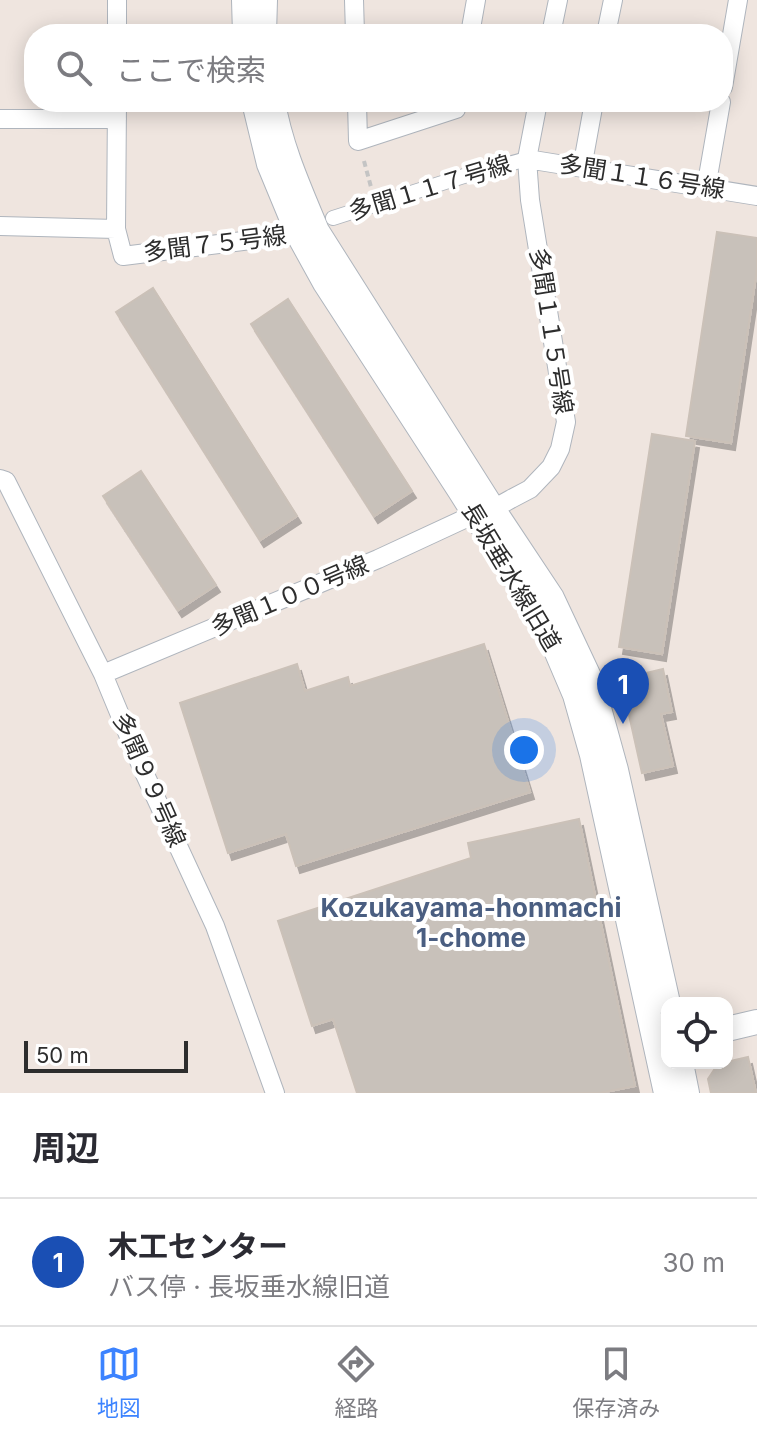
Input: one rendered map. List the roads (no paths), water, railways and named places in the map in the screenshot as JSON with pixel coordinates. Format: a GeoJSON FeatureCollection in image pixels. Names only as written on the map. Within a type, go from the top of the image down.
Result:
{"type":"FeatureCollection","features":[{"type":"Feature","properties":{"kind":"street"},"geometry":{"type":"LineString","coordinates":[[117,0],[117,24]]}},
{"type":"Feature","properties":{"kind":"street"},"geometry":{"type":"LineString","coordinates":[[244,0],[245,24]]}},
{"type":"Feature","properties":{"kind":"street"},"geometry":{"type":"LineString","coordinates":[[264,24],[265,0]]}},
{"type":"Feature","properties":{"kind":"street"},"geometry":{"type":"LineString","coordinates":[[354,0],[355,24]]}},
{"type":"Feature","properties":{"kind":"street"},"geometry":{"type":"LineString","coordinates":[[472,24],[476,0]]}},
{"type":"Feature","properties":{"kind":"street"},"geometry":{"type":"LineString","coordinates":[[553,24],[558,0]]}},
{"type":"Feature","properties":{"kind":"street"},"geometry":{"type":"LineString","coordinates":[[608,24],[613,0]]}},
{"type":"Feature","properties":{"kind":"street"},"geometry":{"type":"LineString","coordinates":[[733,29],[738,0]]}},
{"type":"Feature","properties":{"kind":"street"},"geometry":{"type":"LineString","coordinates":[[0,119],[102,112]]}},
{"type":"Feature","properties":{"kind":"street","name":"多聞７５号線"},"geometry":{"type":"LineString","coordinates":[[117,112],[116,229],[123,256],[316,228]]}},
{"type":"Feature","properties":{"kind":"street","name":"長坂垂水線旧道"},"geometry":{"type":"LineString","coordinates":[[256,112],[269,164],[316,228],[484,511],[546,627],[575,695],[592,755],[661,1040]]}},
{"type":"Feature","properties":{"kind":"street","name":"長坂垂水線旧道"},"geometry":{"type":"LineString","coordinates":[[275,112],[316,228]]}},
{"type":"Feature","properties":{"kind":"street"},"geometry":{"type":"LineString","coordinates":[[357,112],[358,141],[447,112]]}},
{"type":"Feature","properties":{"kind":"street","name":"多聞１１５号線"},"geometry":{"type":"LineString","coordinates":[[484,511],[530,489],[551,467],[560,449],[566,422],[530,200],[527,159],[536,112]]}},
{"type":"Feature","properties":{"kind":"street"},"geometry":{"type":"LineString","coordinates":[[582,168],[592,112]]}},
{"type":"Feature","properties":{"kind":"street"},"geometry":{"type":"LineString","coordinates":[[706,188],[719,112]]}},
{"type":"Feature","properties":{"kind":"street","name":"多聞１１７号線"},"geometry":{"type":"LineString","coordinates":[[316,228],[376,204],[527,159]]}},
{"type":"Feature","properties":{"kind":"street","name":"多聞１１６号線"},"geometry":{"type":"LineString","coordinates":[[527,159],[757,196]]}},
{"type":"Feature","properties":{"kind":"street"},"geometry":{"type":"LineString","coordinates":[[0,226],[116,229]]}},
{"type":"Feature","properties":{"kind":"street","name":"多聞９９号線"},"geometry":{"type":"LineString","coordinates":[[0,479],[6,481],[103,674],[142,768],[215,926],[275,1093]]}},
{"type":"Feature","properties":{"kind":"street","name":"長坂垂水線旧道"},"geometry":{"type":"LineString","coordinates":[[484,511],[552,598],[592,683],[616,770],[667,997]]}},
{"type":"Feature","properties":{"kind":"street","name":"多聞１００号線"},"geometry":{"type":"LineString","coordinates":[[103,674],[378,559],[484,511]]}},
{"type":"Feature","properties":{"kind":"street"},"geometry":{"type":"LineString","coordinates":[[733,1028],[757,1022]]}},
{"type":"Feature","properties":{"kind":"street","name":"長坂垂水線旧道"},"geometry":{"type":"LineString","coordinates":[[664,1069],[666,1093]]}},
{"type":"Feature","properties":{"kind":"street"},"geometry":{"type":"LineString","coordinates":[[682,1069],[687,1093]]}},
{"type":"Feature","properties":{"kind":"place","name":"木工センター"},"geometry":{"type":"Point","coordinates":[623,724]}},
{"type":"Feature","properties":{"kind":"district","name":"Kozukayama-honmachi 1-chome"},"geometry":{"type":"Point","coordinates":[471,923]}}]}
